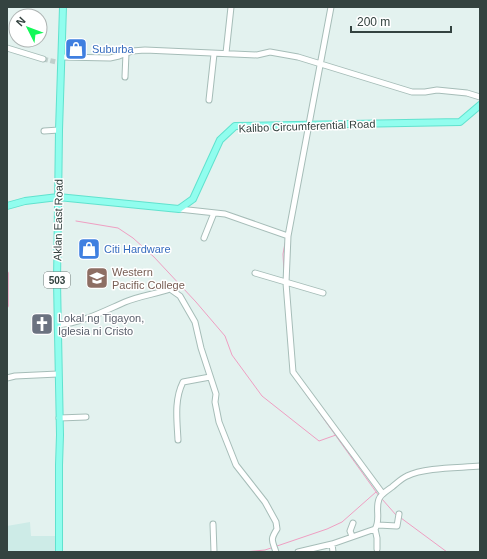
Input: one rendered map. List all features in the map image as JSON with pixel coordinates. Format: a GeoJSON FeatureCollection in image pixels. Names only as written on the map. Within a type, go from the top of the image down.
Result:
{"type":"FeatureCollection","features":[{"type":"Feature","properties":{"kind":"main road","name":"Aklan East Road"},"geometry":{"type":"LineString","coordinates":[[59,552],[58,197],[60,61],[63,7]]}},
{"type":"Feature","properties":{"kind":"main road","name":"Kalibo Circumferential Road"},"geometry":{"type":"LineString","coordinates":[[179,209],[193,199],[220,140],[235,126],[460,122],[480,105]]}},
{"type":"Feature","properties":{"kind":"main road"},"geometry":{"type":"LineString","coordinates":[[7,206],[25,201],[58,197],[179,209]]}},
{"type":"Feature","properties":{"kind":"street"},"geometry":{"type":"LineString","coordinates":[[226,53],[231,7]]}},
{"type":"Feature","properties":{"kind":"street"},"geometry":{"type":"LineString","coordinates":[[331,7],[288,236],[286,283],[293,372],[383,494]]}},
{"type":"Feature","properties":{"kind":"street"},"geometry":{"type":"LineString","coordinates":[[7,48],[43,59]]}},
{"type":"Feature","properties":{"kind":"street"},"geometry":{"type":"LineString","coordinates":[[60,61],[110,58],[132,51],[159,50],[214,54],[226,53],[258,55],[274,52],[321,64],[412,92],[437,90],[467,93],[480,97]]}},
{"type":"Feature","properties":{"kind":"street"},"geometry":{"type":"LineString","coordinates":[[125,77],[126,53]]}},
{"type":"Feature","properties":{"kind":"street"},"geometry":{"type":"LineString","coordinates":[[209,100],[214,54]]}},
{"type":"Feature","properties":{"kind":"street"},"geometry":{"type":"LineString","coordinates":[[44,131],[59,130]]}},
{"type":"Feature","properties":{"kind":"street"},"geometry":{"type":"LineString","coordinates":[[179,209],[225,214],[288,236]]}},
{"type":"Feature","properties":{"kind":"street"},"geometry":{"type":"LineString","coordinates":[[204,238],[214,213]]}},
{"type":"Feature","properties":{"kind":"street"},"geometry":{"type":"LineString","coordinates":[[255,274],[323,293]]}},
{"type":"Feature","properties":{"kind":"street"},"geometry":{"type":"LineString","coordinates":[[58,325],[70,324],[107,311],[127,301],[170,289],[180,296],[195,322],[201,348],[216,394],[219,422],[236,465],[259,494],[276,522],[277,529],[273,534],[272,539],[276,552]]}},
{"type":"Feature","properties":{"kind":"street"},"geometry":{"type":"LineString","coordinates":[[7,378],[15,376],[58,374]]}},
{"type":"Feature","properties":{"kind":"street"},"geometry":{"type":"LineString","coordinates":[[178,440],[176,403],[178,392],[183,382],[210,377]]}},
{"type":"Feature","properties":{"kind":"street"},"geometry":{"type":"LineString","coordinates":[[59,418],[86,417]]}},
{"type":"Feature","properties":{"kind":"street"},"geometry":{"type":"LineString","coordinates":[[377,549],[376,527],[378,505],[379,499],[383,494],[406,476],[415,472],[480,466]]}},
{"type":"Feature","properties":{"kind":"street"},"geometry":{"type":"LineString","coordinates":[[298,552],[332,544],[376,527],[397,526],[399,514]]}},
{"type":"Feature","properties":{"kind":"street"},"geometry":{"type":"LineString","coordinates":[[352,536],[350,531],[353,523]]}},
{"type":"Feature","properties":{"kind":"street"},"geometry":{"type":"LineString","coordinates":[[213,524],[214,552]]}},
{"type":"Feature","properties":{"kind":"street"},"geometry":{"type":"LineString","coordinates":[[332,544],[333,552]]}},
{"type":"Feature","properties":{"kind":"shaded area"},"geometry":{"type":"Polygon","coordinates":[[[30,522],[31,536],[55,536],[55,552],[7,552],[7,526],[30,522]]]}},
{"type":"Feature","properties":{"kind":"waterway"},"geometry":{"type":"LineString","coordinates":[[76,221],[118,228],[133,238],[154,257],[225,336],[232,355],[262,396],[319,441],[336,435]]}},
{"type":"Feature","properties":{"kind":"waterway"},"geometry":{"type":"LineString","coordinates":[[284,272],[283,254],[285,243]]}},
{"type":"Feature","properties":{"kind":"waterway"},"geometry":{"type":"LineString","coordinates":[[7,273],[7,306]]}},
{"type":"Feature","properties":{"kind":"waterway"},"geometry":{"type":"LineString","coordinates":[[298,383],[379,496]]}},
{"type":"Feature","properties":{"kind":"waterway"},"geometry":{"type":"LineString","coordinates":[[277,546],[327,529],[342,522],[376,492]]}},
{"type":"Feature","properties":{"kind":"waterway"},"geometry":{"type":"LineString","coordinates":[[382,499],[396,515]]}},
{"type":"Feature","properties":{"kind":"waterway"},"geometry":{"type":"LineString","coordinates":[[401,518],[447,552]]}},
{"type":"Feature","properties":{"kind":"waterway"},"geometry":{"type":"LineString","coordinates":[[244,552],[271,548]]}},
{"type":"Feature","properties":{"kind":"tunnel"},"geometry":{"type":"LineString","coordinates":[[43,59],[56,62]]}},
{"type":"Feature","properties":{"kind":"place","name":"Suburba"},"geometry":{"type":"Point","coordinates":[76,49]}},
{"type":"Feature","properties":{"kind":"place","name":"Citi Hardware"},"geometry":{"type":"Point","coordinates":[89,249]}},
{"type":"Feature","properties":{"kind":"place","name":"Western Pacific College"},"geometry":{"type":"Point","coordinates":[97,278]}},
{"type":"Feature","properties":{"kind":"place","name":"Lokal ng Tigayon, Iglesia ni Cristo"},"geometry":{"type":"Point","coordinates":[42,324]}}]}
